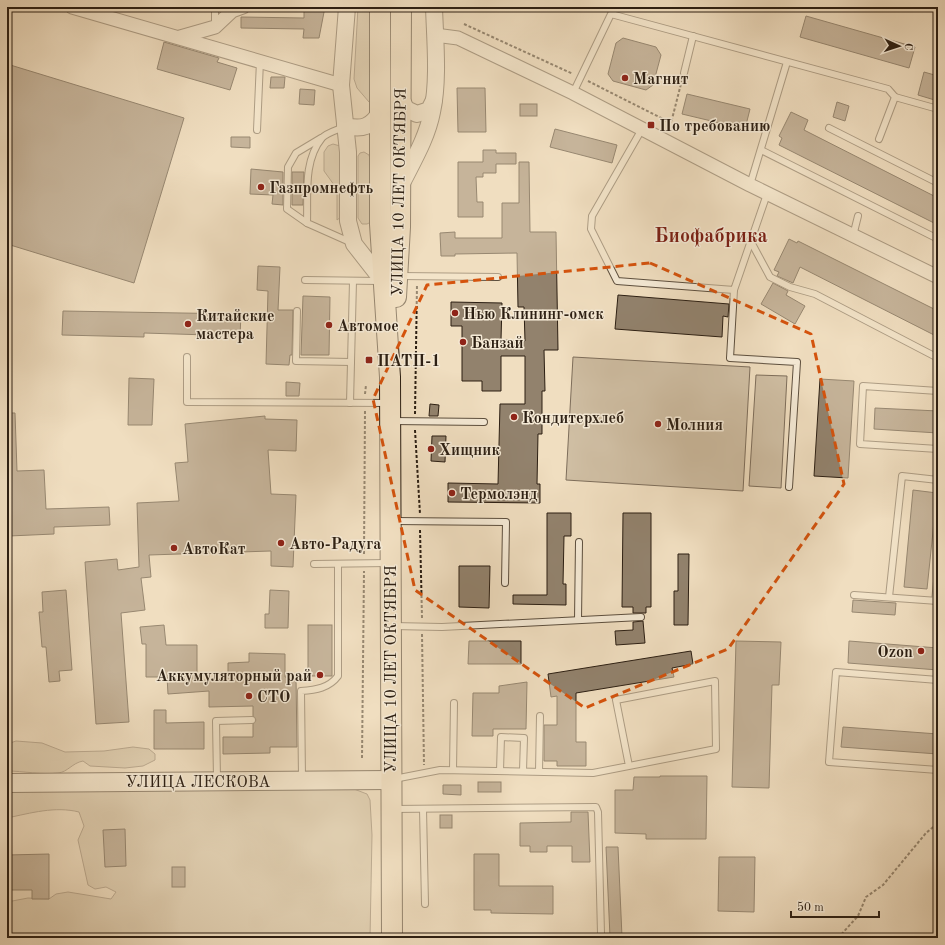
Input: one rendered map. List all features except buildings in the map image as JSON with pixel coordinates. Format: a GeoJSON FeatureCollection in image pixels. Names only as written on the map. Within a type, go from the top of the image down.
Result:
{"type":"FeatureCollection","features":[{"type":"Feature","properties":{"kind":"main road","name":"УЛИЦА 10 ЛЕТ ОКТЯБРЯ"},"geometry":{"type":"LineString","coordinates":[[380,7],[380,224],[390,278],[394,338],[390,377],[390,809],[392,938]]}},
{"type":"Feature","properties":{"kind":"main road","name":"УЛИЦА 10 ЛЕТ ОКТЯБРЯ"},"geometry":{"type":"LineString","coordinates":[[390,278],[400,186],[401,7]]}},
{"type":"Feature","properties":{"kind":"main road","name":"УЛИЦА ЛЕСКОВА"},"geometry":{"type":"LineString","coordinates":[[7,783],[390,780]]}},
{"type":"Feature","properties":{"kind":"street"},"geometry":{"type":"LineString","coordinates":[[73,7],[341,85]]}},
{"type":"Feature","properties":{"kind":"street"},"geometry":{"type":"LineString","coordinates":[[178,38],[215,27],[232,11],[243,7]]}},
{"type":"Feature","properties":{"kind":"street"},"geometry":{"type":"LineString","coordinates":[[347,7],[341,85],[348,152],[348,221],[354,244],[390,278]]}},
{"type":"Feature","properties":{"kind":"street"},"geometry":{"type":"LineString","coordinates":[[400,186],[428,129],[434,98],[434,7]]}},
{"type":"Feature","properties":{"kind":"street"},"geometry":{"type":"LineString","coordinates":[[215,27],[216,48]]}},
{"type":"Feature","properties":{"kind":"street"},"geometry":{"type":"LineString","coordinates":[[435,36],[458,38],[572,93],[767,194],[938,277]]}},
{"type":"Feature","properties":{"kind":"street"},"geometry":{"type":"LineString","coordinates":[[401,98],[406,109],[417,114],[429,110],[434,98]]}},
{"type":"Feature","properties":{"kind":"street"},"geometry":{"type":"LineString","coordinates":[[345,126],[364,129],[370,126],[381,111]]}},
{"type":"Feature","properties":{"kind":"lane"},"geometry":{"type":"LineString","coordinates":[[215,7],[215,27]]}},
{"type":"Feature","properties":{"kind":"lane"},"geometry":{"type":"LineString","coordinates":[[572,93],[611,14],[888,89],[895,97],[938,109]]}},
{"type":"Feature","properties":{"kind":"lane"},"geometry":{"type":"LineString","coordinates":[[684,73],[693,36]]}},
{"type":"Feature","properties":{"kind":"lane"},"geometry":{"type":"LineString","coordinates":[[257,130],[260,61]]}},
{"type":"Feature","properties":{"kind":"lane"},"geometry":{"type":"LineString","coordinates":[[750,185],[787,62]]}},
{"type":"Feature","properties":{"kind":"lane"},"geometry":{"type":"LineString","coordinates":[[879,139],[895,97]]}},
{"type":"Feature","properties":{"kind":"lane"},"geometry":{"type":"LineString","coordinates":[[345,126],[296,153],[288,166],[288,209],[307,223],[354,244]]}},
{"type":"Feature","properties":{"kind":"lane"},"geometry":{"type":"LineString","coordinates":[[829,128],[938,183]]}},
{"type":"Feature","properties":{"kind":"lane"},"geometry":{"type":"LineString","coordinates":[[642,129],[592,216],[591,229],[617,281],[734,290]]}},
{"type":"Feature","properties":{"kind":"lane"},"geometry":{"type":"LineString","coordinates":[[307,223],[308,167],[322,138]]}},
{"type":"Feature","properties":{"kind":"lane"},"geometry":{"type":"LineString","coordinates":[[761,150],[938,239]]}},
{"type":"Feature","properties":{"kind":"lane"},"geometry":{"type":"LineString","coordinates":[[767,194],[734,290],[730,358],[797,362],[789,487]]}},
{"type":"Feature","properties":{"kind":"lane"},"geometry":{"type":"LineString","coordinates":[[853,236],[858,216]]}},
{"type":"Feature","properties":{"kind":"lane"},"geometry":{"type":"LineString","coordinates":[[750,240],[770,277],[790,287],[815,294],[938,358]]}},
{"type":"Feature","properties":{"kind":"lane"},"geometry":{"type":"LineString","coordinates":[[304,280],[353,281],[390,278],[498,277]]}},
{"type":"Feature","properties":{"kind":"lane"},"geometry":{"type":"LineString","coordinates":[[350,403],[353,281]]}},
{"type":"Feature","properties":{"kind":"lane"},"geometry":{"type":"LineString","coordinates":[[297,311],[296,361],[351,362]]}},
{"type":"Feature","properties":{"kind":"lane"},"geometry":{"type":"LineString","coordinates":[[187,357],[187,402],[350,403],[390,412],[484,422]]}},
{"type":"Feature","properties":{"kind":"lane"},"geometry":{"type":"LineString","coordinates":[[938,391],[863,386],[860,444],[938,449]]}},
{"type":"Feature","properties":{"kind":"lane"},"geometry":{"type":"LineString","coordinates":[[889,597],[902,476],[938,480]]}},
{"type":"Feature","properties":{"kind":"lane"},"geometry":{"type":"LineString","coordinates":[[390,521],[506,522],[506,582]]}},
{"type":"Feature","properties":{"kind":"lane"},"geometry":{"type":"LineString","coordinates":[[578,620],[579,542]]}},
{"type":"Feature","properties":{"kind":"lane"},"geometry":{"type":"LineString","coordinates":[[314,564],[390,563]]}},
{"type":"Feature","properties":{"kind":"lane"},"geometry":{"type":"LineString","coordinates":[[302,780],[301,691],[318,689],[333,682],[338,676],[338,564]]}},
{"type":"Feature","properties":{"kind":"lane"},"geometry":{"type":"LineString","coordinates":[[854,595],[936,601],[938,572]]}},
{"type":"Feature","properties":{"kind":"lane"},"geometry":{"type":"LineString","coordinates":[[390,626],[442,627],[641,617]]}},
{"type":"Feature","properties":{"kind":"lane"},"geometry":{"type":"LineString","coordinates":[[938,680],[836,672],[829,762],[938,770]]}},
{"type":"Feature","properties":{"kind":"lane"},"geometry":{"type":"LineString","coordinates":[[390,780],[440,770],[593,773],[629,766],[716,749],[715,681],[616,700],[629,766]]}},
{"type":"Feature","properties":{"kind":"lane"},"geometry":{"type":"LineString","coordinates":[[453,770],[454,703]]}},
{"type":"Feature","properties":{"kind":"lane"},"geometry":{"type":"LineString","coordinates":[[539,771],[540,716]]}},
{"type":"Feature","properties":{"kind":"lane"},"geometry":{"type":"LineString","coordinates":[[217,781],[216,721],[252,720]]}},
{"type":"Feature","properties":{"kind":"lane"},"geometry":{"type":"LineString","coordinates":[[500,771],[501,738],[524,738],[523,771]]}},
{"type":"Feature","properties":{"kind":"lane"},"geometry":{"type":"LineString","coordinates":[[390,809],[596,807],[598,812],[601,934]]}},
{"type":"Feature","properties":{"kind":"lane"},"geometry":{"type":"LineString","coordinates":[[423,809],[425,904]]}},
{"type":"Feature","properties":{"kind":"path"},"geometry":{"type":"LineString","coordinates":[[464,24],[580,78],[671,123],[684,73]]}},
{"type":"Feature","properties":{"kind":"path"},"geometry":{"type":"LineString","coordinates":[[838,938],[858,916],[866,897],[883,885],[926,833],[938,823]]}},
{"type":"Feature","properties":{"kind":"highlighted area"},"geometry":{"type":"Polygon","coordinates":[[[650,263],[811,334],[844,484],[728,649],[585,708],[415,590],[373,399],[427,285],[650,263]]]}},
{"type":"Feature","properties":{"kind":"shaded area"},"geometry":{"type":"Polygon","coordinates":[[[358,7],[372,7],[372,100],[369,102],[357,88],[354,79],[358,7]]]}},
{"type":"Feature","properties":{"kind":"shaded area"},"geometry":{"type":"Polygon","coordinates":[[[333,144],[340,146],[341,217],[337,220],[337,189],[324,171],[324,152],[328,146],[333,144]]]}},
{"type":"Feature","properties":{"kind":"shaded area"},"geometry":{"type":"Polygon","coordinates":[[[364,152],[369,155],[372,166],[371,222],[367,224],[362,224],[358,218],[358,156],[360,153],[364,152]]]}},
{"type":"Feature","properties":{"kind":"shaded area","name":"Молния"},"geometry":{"type":"Polygon","coordinates":[[[573,357],[750,367],[743,491],[566,480],[573,357]]]}},
{"type":"Feature","properties":{"kind":"shaded area"},"geometry":{"type":"Polygon","coordinates":[[[756,375],[787,376],[781,488],[749,486],[756,375]]]}},
{"type":"Feature","properties":{"kind":"shaded area"},"geometry":{"type":"Polygon","coordinates":[[[16,741],[42,743],[65,752],[104,751],[133,747],[149,749],[155,754],[155,760],[143,766],[125,768],[90,766],[83,761],[61,772],[39,773],[7,771],[7,744],[16,741]]]}},
{"type":"Feature","properties":{"kind":"shaded area"},"geometry":{"type":"Polygon","coordinates":[[[346,786],[367,794],[370,800],[372,835],[370,938],[7,938],[7,902],[28,898],[49,899],[56,894],[68,892],[111,899],[116,892],[106,887],[95,889],[88,885],[78,840],[84,826],[79,812],[70,810],[52,810],[7,818],[7,788],[346,786]]]}},
{"type":"Feature","properties":{"kind":"place","name":"Магнит"},"geometry":{"type":"Point","coordinates":[625,78]}},
{"type":"Feature","properties":{"kind":"place","name":"По требованию"},"geometry":{"type":"Point","coordinates":[651,125]}},
{"type":"Feature","properties":{"kind":"place","name":"Газпромнефть"},"geometry":{"type":"Point","coordinates":[261,187]}},
{"type":"Feature","properties":{"kind":"place","name":"Нью Клининг-омск"},"geometry":{"type":"Point","coordinates":[455,313]}},
{"type":"Feature","properties":{"kind":"place","name":"Китайские мастера"},"geometry":{"type":"Point","coordinates":[188,324]}},
{"type":"Feature","properties":{"kind":"place","name":"Автомое"},"geometry":{"type":"Point","coordinates":[329,325]}},
{"type":"Feature","properties":{"kind":"place","name":"Банзай"},"geometry":{"type":"Point","coordinates":[463,342]}},
{"type":"Feature","properties":{"kind":"place","name":"ПАТП-1"},"geometry":{"type":"Point","coordinates":[369,360]}},
{"type":"Feature","properties":{"kind":"place","name":"Кондитерхлеб"},"geometry":{"type":"Point","coordinates":[514,417]}},
{"type":"Feature","properties":{"kind":"place","name":"Молния"},"geometry":{"type":"Point","coordinates":[658,424]}},
{"type":"Feature","properties":{"kind":"place","name":"Хищник"},"geometry":{"type":"Point","coordinates":[431,449]}},
{"type":"Feature","properties":{"kind":"place","name":"Термолэнд"},"geometry":{"type":"Point","coordinates":[452,493]}},
{"type":"Feature","properties":{"kind":"place","name":"Авто-Радуга"},"geometry":{"type":"Point","coordinates":[281,543]}},
{"type":"Feature","properties":{"kind":"place","name":"АвтоКат"},"geometry":{"type":"Point","coordinates":[174,548]}},
{"type":"Feature","properties":{"kind":"place","name":"Ozon"},"geometry":{"type":"Point","coordinates":[921,651]}},
{"type":"Feature","properties":{"kind":"place","name":"Аккумуляторный рай"},"geometry":{"type":"Point","coordinates":[320,675]}},
{"type":"Feature","properties":{"kind":"place","name":"СТО"},"geometry":{"type":"Point","coordinates":[249,696]}},
{"type":"Feature","properties":{"kind":"district","name":"Биофабрика"},"geometry":{"type":"Point","coordinates":[711,235]}}]}
